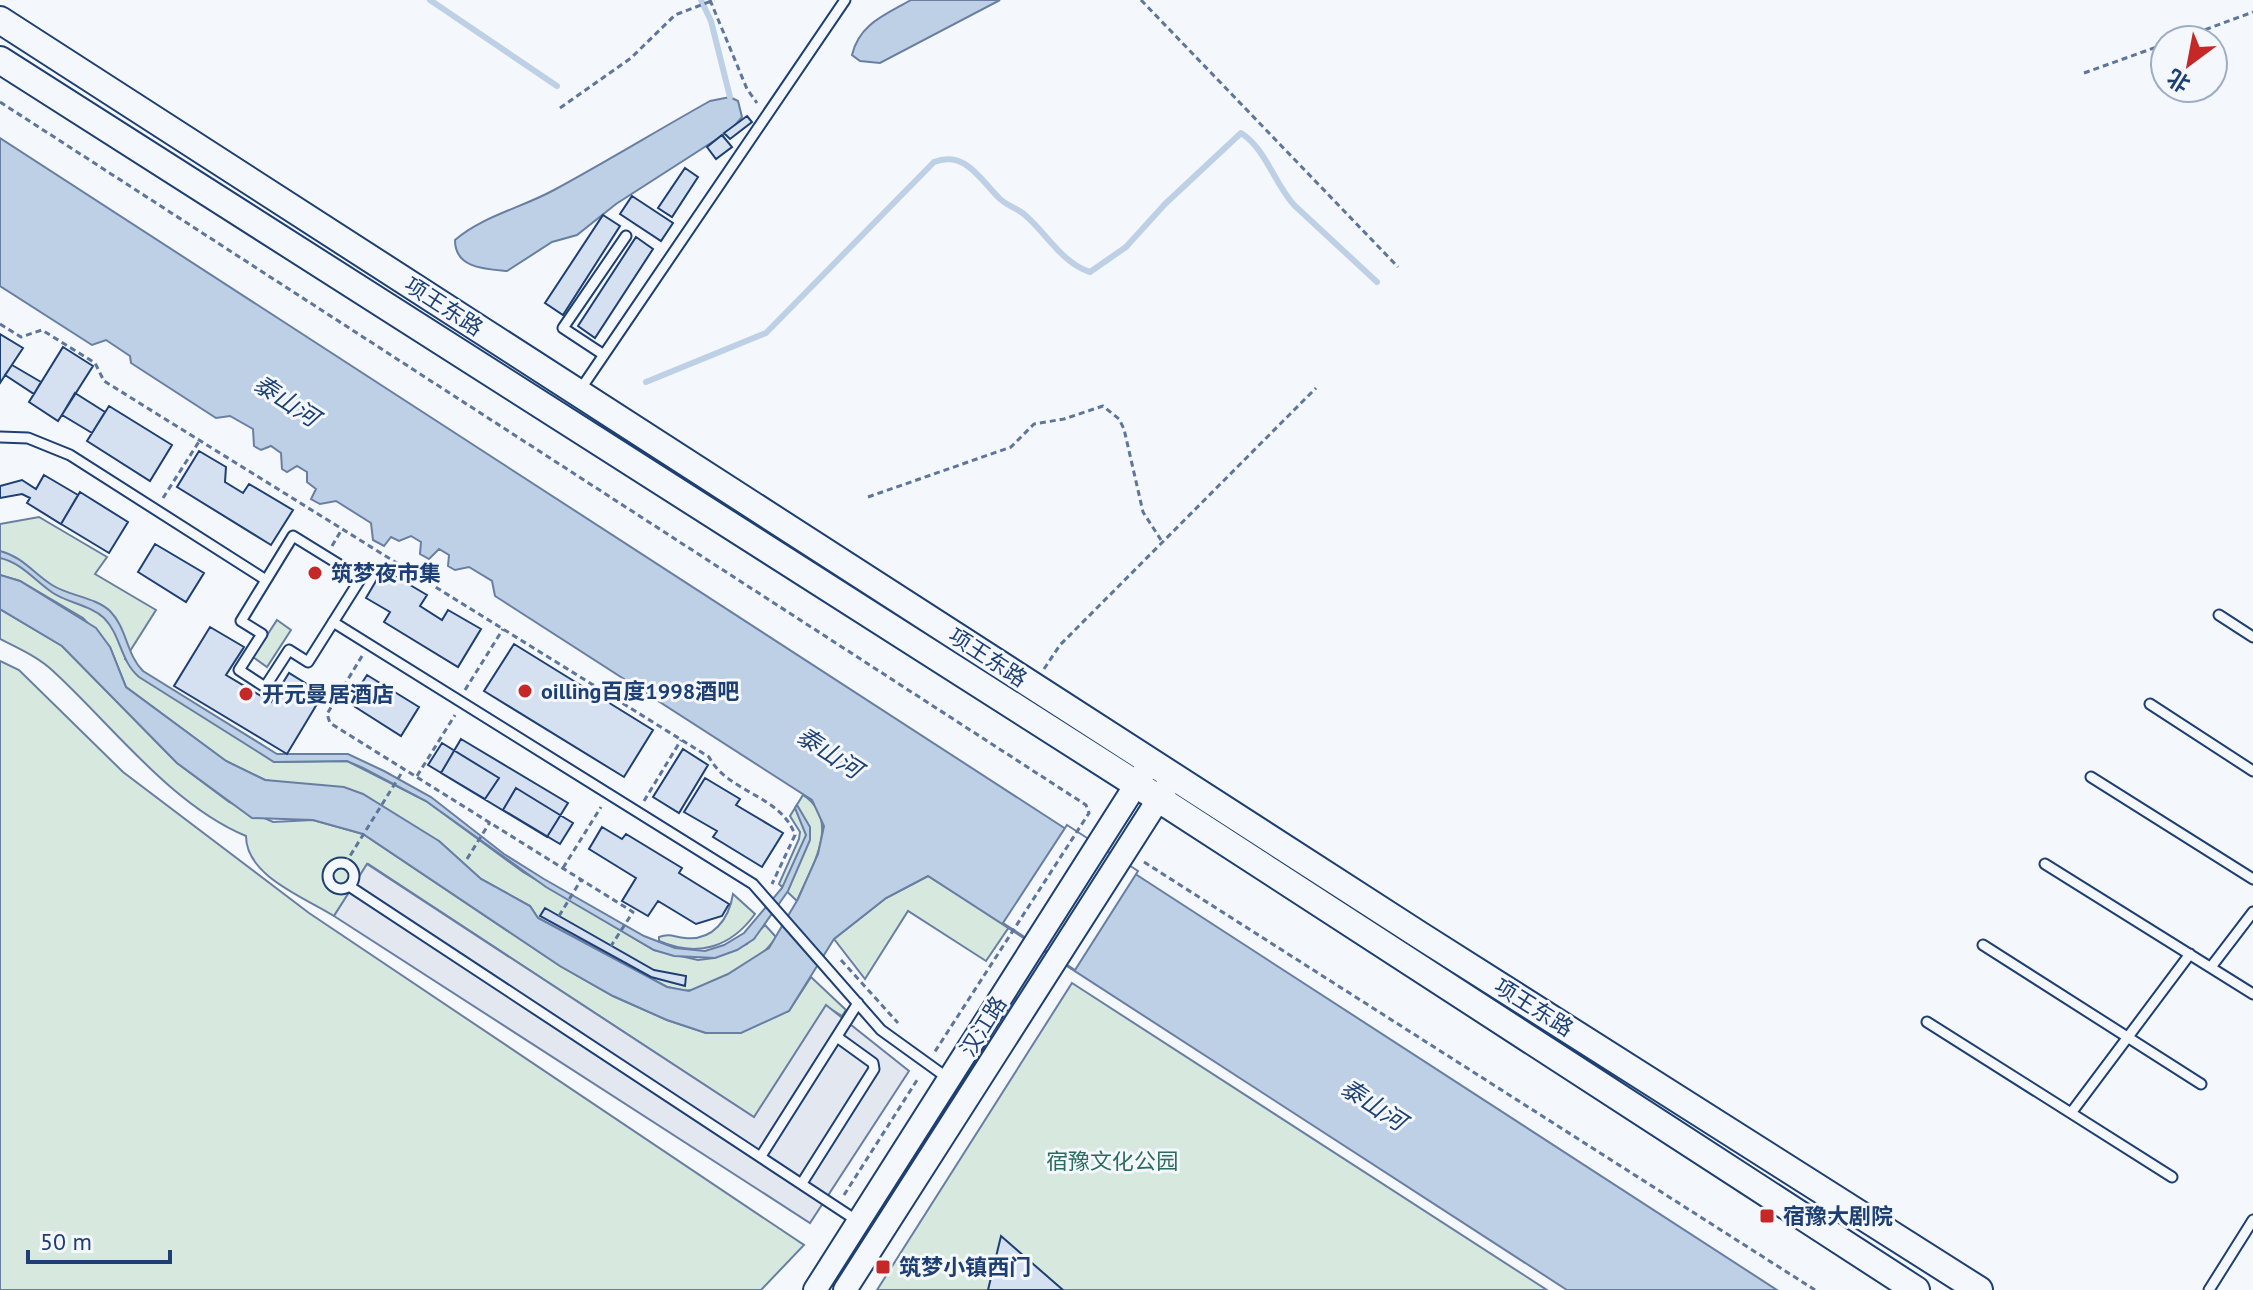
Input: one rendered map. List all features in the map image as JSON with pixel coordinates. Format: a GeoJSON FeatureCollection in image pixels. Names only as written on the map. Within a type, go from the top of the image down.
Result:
{"type":"FeatureCollection","features":[{"type":"Feature","properties":{"kind":"main road","name":"项王东路"},"geometry":{"type":"LineString","coordinates":[[0,20],[1979,1290]]}},
{"type":"Feature","properties":{"kind":"main road","name":"项王东路"},"geometry":{"type":"LineString","coordinates":[[0,60],[1136,784],[1916,1290]]}},
{"type":"Feature","properties":{"kind":"street","name":"汉江路"},"geometry":{"type":"LineString","coordinates":[[815,1290],[1151,761]]}},
{"type":"Feature","properties":{"kind":"street","name":"汉江路"},"geometry":{"type":"LineString","coordinates":[[845,1290],[1051,969],[1131,858],[1174,775]]}},
{"type":"Feature","properties":{"kind":"lane"},"geometry":{"type":"LineString","coordinates":[[578,392],[845,0]]}},
{"type":"Feature","properties":{"kind":"lane"},"geometry":{"type":"LineString","coordinates":[[604,355],[563,328],[626,236]]}},
{"type":"Feature","properties":{"kind":"lane"},"geometry":{"type":"LineString","coordinates":[[0,437],[28,438],[51,446],[266,580]]}},
{"type":"Feature","properties":{"kind":"lane"},"geometry":{"type":"LineString","coordinates":[[293,536],[361,578],[308,662],[289,650],[265,687],[239,670],[262,634],[241,621],[266,580],[293,536]]}},
{"type":"Feature","properties":{"kind":"lane"},"geometry":{"type":"LineString","coordinates":[[2219,615],[2253,637]]}},
{"type":"Feature","properties":{"kind":"lane"},"geometry":{"type":"LineString","coordinates":[[333,622],[753,884],[881,1030],[949,1079]]}},
{"type":"Feature","properties":{"kind":"lane"},"geometry":{"type":"LineString","coordinates":[[2150,704],[2253,771]]}},
{"type":"Feature","properties":{"kind":"lane"},"geometry":{"type":"LineString","coordinates":[[2091,777],[2253,879]]}},
{"type":"Feature","properties":{"kind":"lane"},"geometry":{"type":"LineString","coordinates":[[349,886],[353,873],[345,864],[332,866],[328,878],[334,887],[349,886],[859,1222]]}},
{"type":"Feature","properties":{"kind":"lane"},"geometry":{"type":"LineString","coordinates":[[2045,864],[2253,994]]}},
{"type":"Feature","properties":{"kind":"lane"},"geometry":{"type":"LineString","coordinates":[[2211,967],[2253,912]]}},
{"type":"Feature","properties":{"kind":"lane"},"geometry":{"type":"LineString","coordinates":[[1983,945],[2201,1084]]}},
{"type":"Feature","properties":{"kind":"lane"},"geometry":{"type":"LineString","coordinates":[[2071,1113],[2190,954]]}},
{"type":"Feature","properties":{"kind":"lane"},"geometry":{"type":"LineString","coordinates":[[761,1156],[858,1003]]}},
{"type":"Feature","properties":{"kind":"lane"},"geometry":{"type":"LineString","coordinates":[[1927,1022],[2172,1177]]}},
{"type":"Feature","properties":{"kind":"lane"},"geometry":{"type":"LineString","coordinates":[[802,1183],[874,1069],[873,1063],[837,1037]]}},
{"type":"Feature","properties":{"kind":"lane"},"geometry":{"type":"LineString","coordinates":[[2209,1290],[2253,1220]]}},
{"type":"Feature","properties":{"kind":"path"},"geometry":{"type":"LineString","coordinates":[[1141,0],[1398,267]]}},
{"type":"Feature","properties":{"kind":"path"},"geometry":{"type":"LineString","coordinates":[[560,108],[631,58],[675,15],[712,1],[747,89],[766,116]]}},
{"type":"Feature","properties":{"kind":"path"},"geometry":{"type":"LineString","coordinates":[[2220,24],[2253,12]]}},
{"type":"Feature","properties":{"kind":"path"},"geometry":{"type":"LineString","coordinates":[[2084,73],[2149,50]]}},
{"type":"Feature","properties":{"kind":"path"},"geometry":{"type":"LineString","coordinates":[[0,102],[1086,805],[1089,813],[1002,947]]}},
{"type":"Feature","properties":{"kind":"path"},"geometry":{"type":"LineString","coordinates":[[0,324],[21,337],[42,330],[95,363],[104,381],[709,757],[716,770],[787,815],[795,835],[772,884]]}},
{"type":"Feature","properties":{"kind":"path"},"geometry":{"type":"LineString","coordinates":[[1033,685],[1060,645],[1161,540],[1316,388]]}},
{"type":"Feature","properties":{"kind":"path"},"geometry":{"type":"LineString","coordinates":[[868,497],[1011,447],[1034,424],[1064,419],[1103,406],[1119,419],[1124,429],[1143,512],[1161,540]]}},
{"type":"Feature","properties":{"kind":"path"},"geometry":{"type":"LineString","coordinates":[[155,509],[200,440]]}},
{"type":"Feature","properties":{"kind":"path"},"geometry":{"type":"LineString","coordinates":[[326,556],[342,529]]}},
{"type":"Feature","properties":{"kind":"path"},"geometry":{"type":"LineString","coordinates":[[417,776],[503,629]]}},
{"type":"Feature","properties":{"kind":"path"},"geometry":{"type":"LineString","coordinates":[[369,644],[327,714],[327,720],[633,912],[611,946]]}},
{"type":"Feature","properties":{"kind":"path"},"geometry":{"type":"LineString","coordinates":[[637,811],[681,740]]}},
{"type":"Feature","properties":{"kind":"path"},"geometry":{"type":"LineString","coordinates":[[345,864],[405,768]]}},
{"type":"Feature","properties":{"kind":"path"},"geometry":{"type":"LineString","coordinates":[[563,868],[609,794]]}},
{"type":"Feature","properties":{"kind":"path"},"geometry":{"type":"LineString","coordinates":[[467,859],[490,822]]}},
{"type":"Feature","properties":{"kind":"path"},"geometry":{"type":"LineString","coordinates":[[1131,858],[1150,862],[1815,1290]]}},
{"type":"Feature","properties":{"kind":"path"},"geometry":{"type":"LineString","coordinates":[[559,916],[581,880]]}},
{"type":"Feature","properties":{"kind":"green space"},"geometry":{"type":"Polygon","coordinates":[[[39,517],[107,557],[95,574],[156,610],[125,659],[274,762],[347,761],[426,801],[523,872],[654,950],[698,960],[714,958],[747,944],[765,925],[776,937],[750,962],[714,982],[689,990],[667,987],[538,918],[530,906],[481,879],[439,841],[294,785],[265,780],[226,761],[126,687],[110,647],[83,618],[20,581],[0,575],[0,524],[39,517]]]}},
{"type":"Feature","properties":{"kind":"green space"},"geometry":{"type":"Polygon","coordinates":[[[0,609],[62,646],[177,763],[229,802],[273,822],[313,820],[363,834],[560,966],[613,996],[706,1033],[789,1011],[811,977],[846,1010],[842,1016],[826,1006],[755,1118],[368,864],[334,916],[279,884],[256,863],[246,836],[192,805],[143,762],[53,671],[0,639],[0,609]]]}},
{"type":"Feature","properties":{"kind":"green space"},"geometry":{"type":"Polygon","coordinates":[[[277,620],[291,630],[267,667],[253,657],[277,620]]]}},
{"type":"Feature","properties":{"kind":"green space"},"geometry":{"type":"Polygon","coordinates":[[[0,661],[19,670],[123,772],[309,913],[804,1245],[761,1290],[0,1290],[0,661]]]}},
{"type":"Feature","properties":{"kind":"green space"},"geometry":{"type":"Polygon","coordinates":[[[803,795],[815,806],[821,818],[822,832],[815,860],[797,901],[779,884],[799,839],[800,832],[790,816],[803,795]]]}},
{"type":"Feature","properties":{"kind":"green space"},"geometry":{"type":"Polygon","coordinates":[[[928,876],[1009,927],[986,961],[908,911],[865,979],[834,939],[886,898],[928,876]]]}},
{"type":"Feature","properties":{"kind":"green space"},"geometry":{"type":"Polygon","coordinates":[[[733,894],[755,914],[724,942],[700,949],[687,949],[659,941],[659,937],[663,936],[695,938],[711,932],[728,912],[733,894]]]}},
{"type":"Feature","properties":{"kind":"green space","name":"宿豫文化公园"},"geometry":{"type":"Polygon","coordinates":[[[1072,983],[1547,1290],[877,1290],[1072,983]]]}},
{"type":"Feature","properties":{"kind":"shaded area"},"geometry":{"type":"Polygon","coordinates":[[[367,864],[754,1117],[826,1005],[909,1071],[810,1223],[334,916],[367,864]]]}},
{"type":"Feature","properties":{"kind":"water"},"geometry":{"type":"Polygon","coordinates":[[[911,0],[1000,0],[880,63],[860,61],[852,55],[855,44],[867,28],[911,0]]]}},
{"type":"Feature","properties":{"kind":"water"},"geometry":{"type":"Polygon","coordinates":[[[730,97],[738,101],[742,117],[731,130],[616,204],[577,235],[552,242],[507,271],[472,265],[460,256],[455,240],[466,232],[554,190],[710,101],[730,97]]]}},
{"type":"Feature","properties":{"kind":"water","name":"泰山河"},"geometry":{"type":"Polygon","coordinates":[[[0,138],[1777,1290],[1567,1290],[928,876],[886,898],[834,939],[789,1011],[741,1033],[706,1033],[613,996],[560,966],[363,834],[313,820],[252,818],[177,763],[62,646],[0,609],[0,575],[20,581],[96,628],[110,647],[126,687],[226,761],[265,780],[344,787],[363,794],[439,841],[481,879],[530,906],[538,918],[667,987],[689,991],[728,974],[769,948],[798,899],[818,854],[824,826],[812,800],[495,596],[492,581],[469,567],[455,570],[448,566],[449,555],[439,549],[429,559],[420,554],[421,542],[411,536],[399,541],[391,537],[384,546],[373,540],[371,523],[336,501],[320,504],[311,499],[316,489],[307,482],[307,472],[297,466],[287,472],[282,469],[281,453],[271,446],[261,450],[254,446],[253,429],[230,416],[216,418],[131,363],[130,356],[106,340],[92,345],[0,286],[0,138]]]}},
{"type":"Feature","properties":{"kind":"water"},"geometry":{"type":"Polygon","coordinates":[[[0,551],[22,561],[59,589],[104,606],[116,618],[133,657],[143,671],[277,754],[348,754],[384,771],[431,797],[504,854],[544,879],[644,936],[675,948],[705,951],[724,945],[744,933],[782,888],[806,835],[795,808],[797,805],[810,827],[810,840],[788,891],[754,939],[737,950],[715,958],[674,956],[654,950],[546,887],[426,801],[363,768],[347,761],[274,762],[139,677],[104,618],[53,593],[22,568],[0,558],[0,551]]]}},
{"type":"Feature","properties":{"kind":"pier"},"geometry":{"type":"Polygon","coordinates":[[[1067,825],[1138,871],[1075,970],[1003,923],[1067,825]]]}},
{"type":"Feature","properties":{"kind":"building"},"geometry":{"type":"Polygon","coordinates":[[[747,116],[752,122],[730,139],[724,133],[747,116]]]}},
{"type":"Feature","properties":{"kind":"building"},"geometry":{"type":"Polygon","coordinates":[[[722,135],[732,147],[716,159],[707,147],[722,135]]]}},
{"type":"Feature","properties":{"kind":"building"},"geometry":{"type":"Polygon","coordinates":[[[685,168],[698,177],[672,217],[658,208],[685,168]]]}},
{"type":"Feature","properties":{"kind":"building"},"geometry":{"type":"Polygon","coordinates":[[[632,196],[673,223],[661,241],[620,214],[632,196]]]}},
{"type":"Feature","properties":{"kind":"building"},"geometry":{"type":"Polygon","coordinates":[[[603,215],[620,226],[563,315],[545,303],[603,215]]]}},
{"type":"Feature","properties":{"kind":"building"},"geometry":{"type":"Polygon","coordinates":[[[636,237],[653,249],[595,338],[578,326],[636,237]]]}},
{"type":"Feature","properties":{"kind":"building"},"geometry":{"type":"Polygon","coordinates":[[[0,334],[23,348],[0,383],[0,334]]]}},
{"type":"Feature","properties":{"kind":"building"},"geometry":{"type":"Polygon","coordinates":[[[63,347],[93,366],[58,421],[29,402],[63,347]]]}},
{"type":"Feature","properties":{"kind":"building"},"geometry":{"type":"Polygon","coordinates":[[[12,365],[41,382],[34,394],[5,375],[12,365]]]}},
{"type":"Feature","properties":{"kind":"building"},"geometry":{"type":"Polygon","coordinates":[[[75,393],[105,412],[92,433],[62,415],[75,393]]]}},
{"type":"Feature","properties":{"kind":"building"},"geometry":{"type":"Polygon","coordinates":[[[109,406],[172,445],[150,481],[87,441],[109,406]]]}},
{"type":"Feature","properties":{"kind":"building"},"geometry":{"type":"Polygon","coordinates":[[[199,451],[226,467],[225,482],[243,493],[249,484],[293,510],[271,545],[177,487],[199,451]]]}},
{"type":"Feature","properties":{"kind":"building"},"geometry":{"type":"Polygon","coordinates":[[[44,475],[78,495],[61,524],[27,503],[30,498],[22,494],[0,498],[0,486],[22,480],[36,489],[44,475]]]}},
{"type":"Feature","properties":{"kind":"building"},"geometry":{"type":"Polygon","coordinates":[[[80,492],[128,522],[109,553],[61,524],[80,492]]]}},
{"type":"Feature","properties":{"kind":"building"},"geometry":{"type":"Polygon","coordinates":[[[155,544],[204,573],[186,602],[138,572],[155,544]]]}},
{"type":"Feature","properties":{"kind":"building"},"geometry":{"type":"Polygon","coordinates":[[[383,569],[427,595],[420,606],[442,620],[448,610],[481,629],[458,667],[384,622],[390,612],[366,598],[383,569]]]}},
{"type":"Feature","properties":{"kind":"building"},"geometry":{"type":"Polygon","coordinates":[[[210,627],[244,647],[226,675],[271,702],[289,673],[323,694],[287,754],[174,686],[210,627]]]}},
{"type":"Feature","properties":{"kind":"building"},"geometry":{"type":"Polygon","coordinates":[[[514,644],[653,730],[624,777],[484,691],[514,644]]]}},
{"type":"Feature","properties":{"kind":"building"},"geometry":{"type":"Polygon","coordinates":[[[367,675],[419,707],[401,736],[349,703],[367,675]]]}},
{"type":"Feature","properties":{"kind":"building"},"geometry":{"type":"Polygon","coordinates":[[[461,739],[568,803],[547,837],[441,773],[461,739]]]}},
{"type":"Feature","properties":{"kind":"building"},"geometry":{"type":"Polygon","coordinates":[[[442,743],[499,778],[485,799],[428,765],[442,743]]]}},
{"type":"Feature","properties":{"kind":"building"},"geometry":{"type":"Polygon","coordinates":[[[683,749],[708,765],[679,813],[653,797],[683,749]]]}},
{"type":"Feature","properties":{"kind":"building"},"geometry":{"type":"Polygon","coordinates":[[[705,778],[740,799],[736,805],[783,833],[762,867],[713,837],[717,831],[684,812],[705,778]]]}},
{"type":"Feature","properties":{"kind":"building"},"geometry":{"type":"Polygon","coordinates":[[[516,788],[573,823],[560,844],[503,810],[516,788]]]}},
{"type":"Feature","properties":{"kind":"building"},"geometry":{"type":"Polygon","coordinates":[[[602,827],[622,839],[626,834],[682,868],[679,873],[729,904],[722,916],[696,924],[658,901],[648,916],[622,901],[636,878],[589,849],[602,827]]]}},
{"type":"Feature","properties":{"kind":"building"},"geometry":{"type":"Polygon","coordinates":[[[545,908],[654,970],[686,976],[685,986],[651,977],[540,916],[545,908]]]}},
{"type":"Feature","properties":{"kind":"building"},"geometry":{"type":"Polygon","coordinates":[[[1001,1236],[1063,1290],[988,1290],[1001,1236]]]}},
{"type":"Feature","properties":{"kind":"waterway"},"geometry":{"type":"LineString","coordinates":[[430,0],[557,86]]}},
{"type":"Feature","properties":{"kind":"waterway"},"geometry":{"type":"LineString","coordinates":[[701,0],[711,21],[730,97]]}},
{"type":"Feature","properties":{"kind":"waterway"},"geometry":{"type":"LineString","coordinates":[[646,382],[766,333],[934,162],[945,159],[971,168],[1002,201],[1025,215],[1063,255],[1090,272],[1126,247],[1165,204],[1241,133],[1257,148],[1294,205],[1377,282]]}},
{"type":"Feature","properties":{"kind":"place","name":"筑梦夜市集"},"geometry":{"type":"Point","coordinates":[315,573]}},
{"type":"Feature","properties":{"kind":"place","name":"oilling百度1998酒吧"},"geometry":{"type":"Point","coordinates":[525,691]}},
{"type":"Feature","properties":{"kind":"place","name":"开元曼居酒店"},"geometry":{"type":"Point","coordinates":[246,694]}},
{"type":"Feature","properties":{"kind":"place","name":"宿豫大剧院"},"geometry":{"type":"Point","coordinates":[1767,1216]}},
{"type":"Feature","properties":{"kind":"place","name":"筑梦小镇西门"},"geometry":{"type":"Point","coordinates":[883,1267]}}]}
